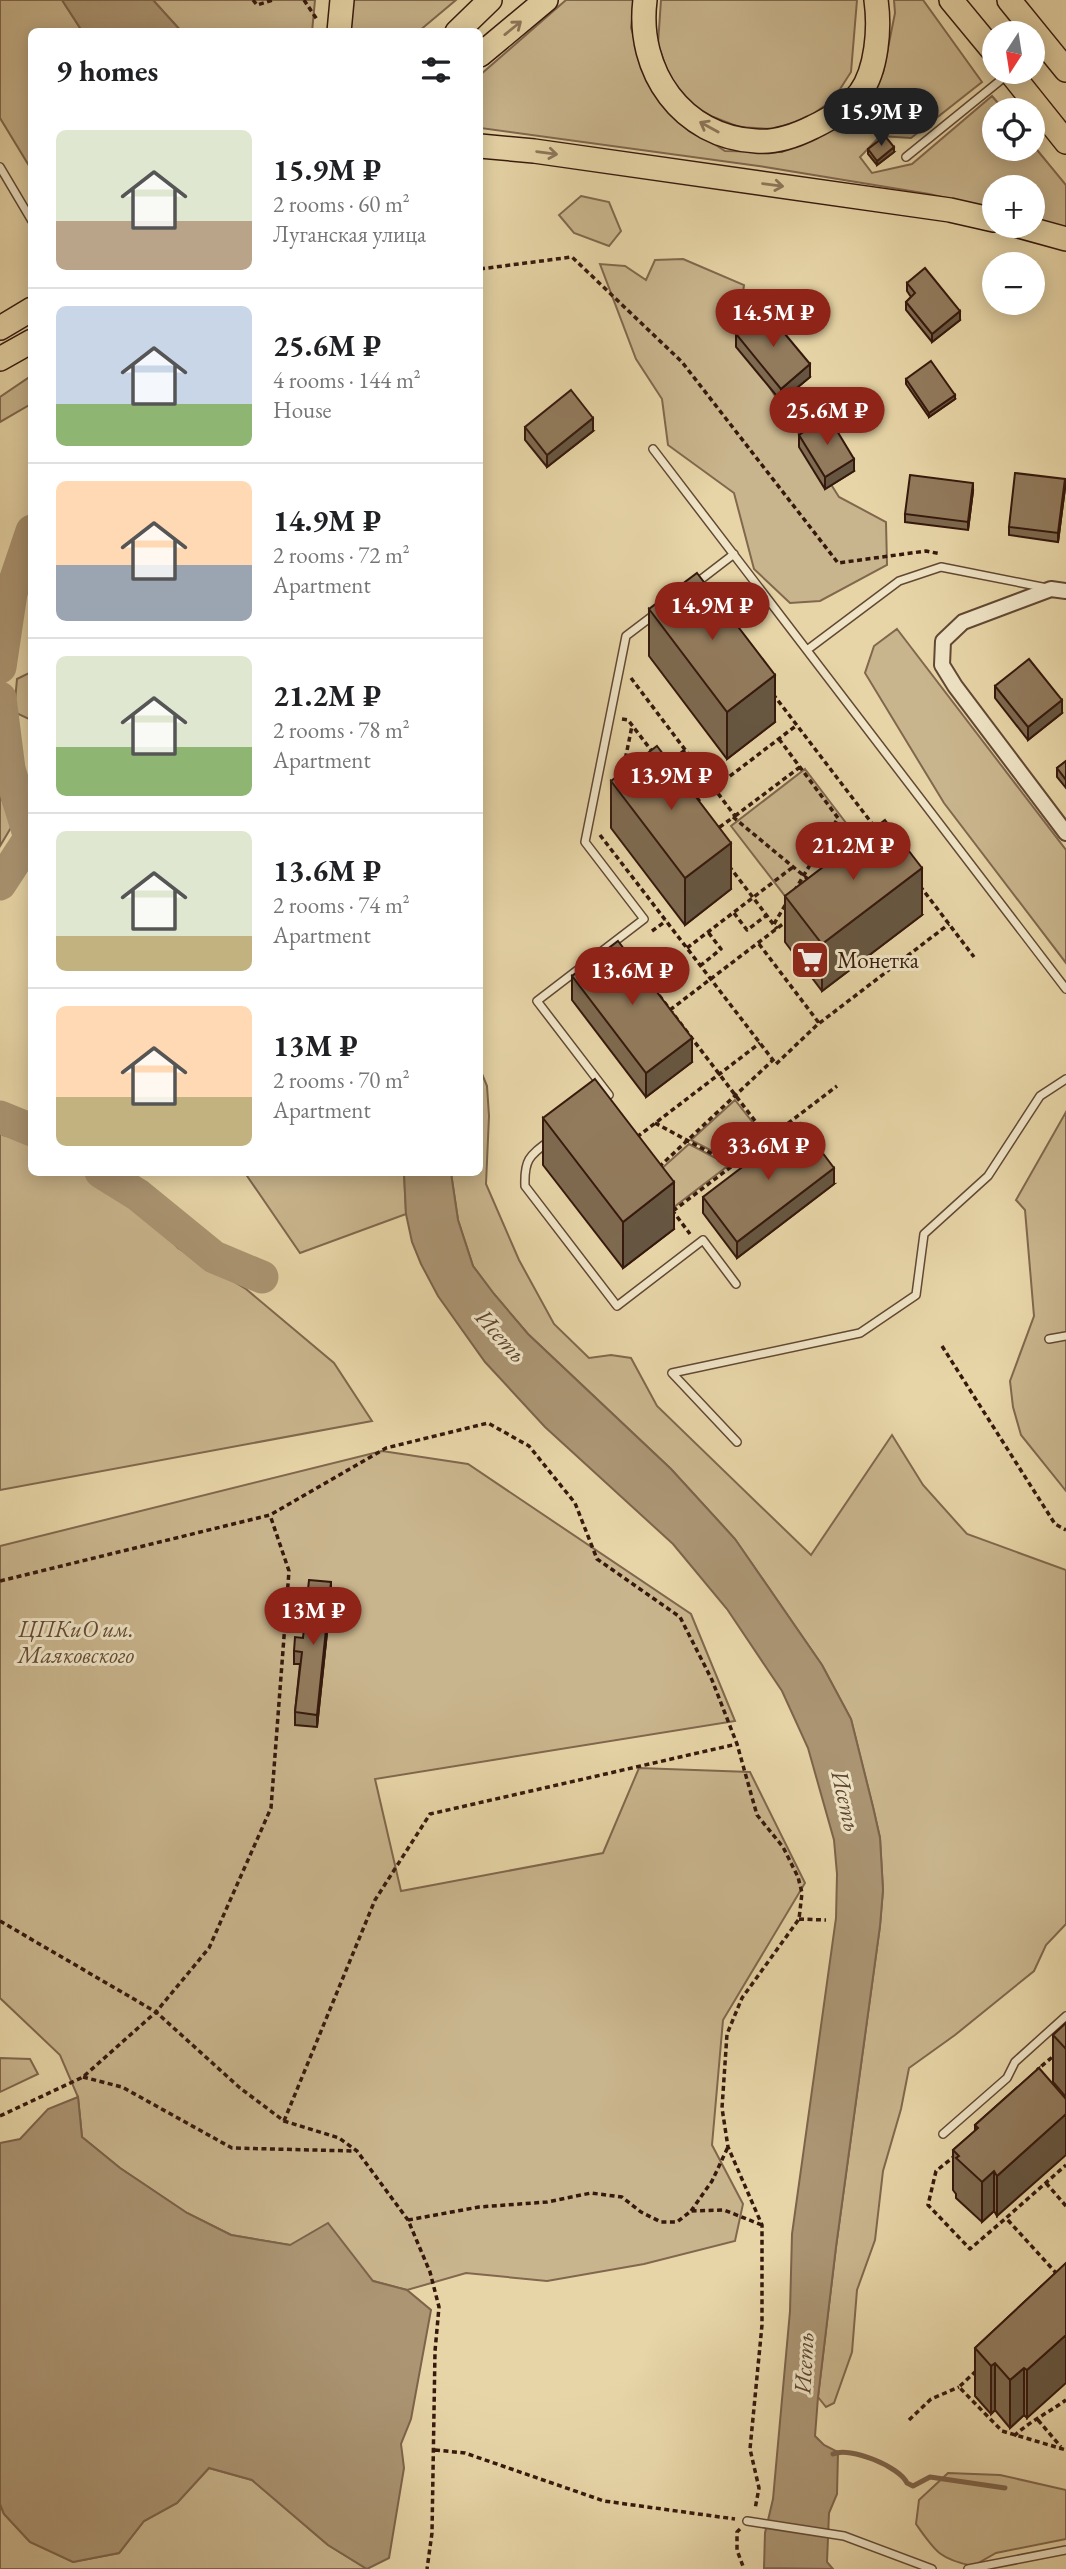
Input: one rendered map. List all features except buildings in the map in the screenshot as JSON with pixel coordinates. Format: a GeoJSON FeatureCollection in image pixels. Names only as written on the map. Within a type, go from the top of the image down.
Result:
{"type":"FeatureCollection","features":[{"type":"Feature","properties":{"kind":"main road"},"geometry":{"type":"LineString","coordinates":[[329,26],[342,0]]}},
{"type":"Feature","properties":{"kind":"main road"},"geometry":{"type":"LineString","coordinates":[[461,28],[490,0]]}},
{"type":"Feature","properties":{"kind":"main road"},"geometry":{"type":"LineString","coordinates":[[483,52],[545,0]]}},
{"type":"Feature","properties":{"kind":"main road"},"geometry":{"type":"LineString","coordinates":[[645,0],[643,30],[646,47],[664,91],[700,123],[719,133],[758,142],[776,141],[807,130],[838,113],[860,93],[867,81],[874,50],[876,0]]}},
{"type":"Feature","properties":{"kind":"main road"},"geometry":{"type":"LineString","coordinates":[[951,0],[982,37]]}},
{"type":"Feature","properties":{"kind":"main road"},"geometry":{"type":"LineString","coordinates":[[1009,0],[1066,70]]}},
{"type":"Feature","properties":{"kind":"main road"},"geometry":{"type":"LineString","coordinates":[[1020,84],[1066,142]]}},
{"type":"Feature","properties":{"kind":"main road"},"geometry":{"type":"LineString","coordinates":[[483,146],[548,153],[937,208],[982,217]]}},
{"type":"Feature","properties":{"kind":"main road"},"geometry":{"type":"LineString","coordinates":[[1045,233],[1066,239]]}},
{"type":"Feature","properties":{"kind":"main road"},"geometry":{"type":"LineString","coordinates":[[0,327],[28,311]]}},
{"type":"Feature","properties":{"kind":"main road"},"geometry":{"type":"LineString","coordinates":[[0,359],[28,343]]}},
{"type":"Feature","properties":{"kind":"street"},"geometry":{"type":"LineString","coordinates":[[1058,590],[963,622],[943,641],[942,665],[1066,832]]}},
{"type":"Feature","properties":{"kind":"lane"},"geometry":{"type":"LineString","coordinates":[[906,157],[995,84]]}},
{"type":"Feature","properties":{"kind":"lane"},"geometry":{"type":"LineString","coordinates":[[0,167],[28,214]]}},
{"type":"Feature","properties":{"kind":"lane"},"geometry":{"type":"LineString","coordinates":[[653,449],[1066,989]]}},
{"type":"Feature","properties":{"kind":"lane"},"geometry":{"type":"LineString","coordinates":[[691,587],[734,554]]}},
{"type":"Feature","properties":{"kind":"lane"},"geometry":{"type":"LineString","coordinates":[[807,650],[900,581],[941,567],[1058,590]]}},
{"type":"Feature","properties":{"kind":"lane"},"geometry":{"type":"LineString","coordinates":[[599,1103],[608,1095],[537,1001],[644,919],[584,842],[626,636],[659,611]]}},
{"type":"Feature","properties":{"kind":"lane"},"geometry":{"type":"LineString","coordinates":[[737,1442],[672,1373],[860,1333],[916,1295],[924,1234],[988,1176],[1040,1096],[1066,1079]]}},
{"type":"Feature","properties":{"kind":"lane"},"geometry":{"type":"LineString","coordinates":[[559,1133],[530,1155],[524,1171],[525,1186],[617,1306],[703,1240],[736,1284]]}},
{"type":"Feature","properties":{"kind":"lane"},"geometry":{"type":"LineString","coordinates":[[1049,1339],[1066,1336]]}},
{"type":"Feature","properties":{"kind":"lane"},"geometry":{"type":"LineString","coordinates":[[943,2134],[1007,2078],[1015,2063],[1066,2016]]}},
{"type":"Feature","properties":{"kind":"lane"},"geometry":{"type":"LineString","coordinates":[[747,2521],[844,2536],[932,2569]]}},
{"type":"Feature","properties":{"kind":"lane"},"geometry":{"type":"LineString","coordinates":[[968,2569],[1066,2550]]}},
{"type":"Feature","properties":{"kind":"path"},"geometry":{"type":"LineString","coordinates":[[253,0],[257,5],[273,0]]}},
{"type":"Feature","properties":{"kind":"path"},"geometry":{"type":"LineString","coordinates":[[304,0],[329,26]]}},
{"type":"Feature","properties":{"kind":"path"},"geometry":{"type":"LineString","coordinates":[[483,269],[572,257],[682,362],[838,563],[926,551],[953,557]]}},
{"type":"Feature","properties":{"kind":"path"},"geometry":{"type":"LineString","coordinates":[[620,664],[734,817],[814,884]]}},
{"type":"Feature","properties":{"kind":"path"},"geometry":{"type":"LineString","coordinates":[[773,693],[880,833]]}},
{"type":"Feature","properties":{"kind":"path"},"geometry":{"type":"LineString","coordinates":[[610,715],[628,720],[656,757]]}},
{"type":"Feature","properties":{"kind":"path"},"geometry":{"type":"LineString","coordinates":[[695,802],[797,725]]}},
{"type":"Feature","properties":{"kind":"path"},"geometry":{"type":"LineString","coordinates":[[597,776],[621,781],[632,726]]}},
{"type":"Feature","properties":{"kind":"path"},"geometry":{"type":"LineString","coordinates":[[670,1010],[759,943],[775,926],[838,817],[779,739]]}},
{"type":"Feature","properties":{"kind":"path"},"geometry":{"type":"LineString","coordinates":[[663,767],[685,750]]}},
{"type":"Feature","properties":{"kind":"path"},"geometry":{"type":"LineString","coordinates":[[716,831],[800,767]]}},
{"type":"Feature","properties":{"kind":"path"},"geometry":{"type":"LineString","coordinates":[[588,820],[776,1064],[820,1023],[949,924]]}},
{"type":"Feature","properties":{"kind":"path"},"geometry":{"type":"LineString","coordinates":[[723,857],[775,926]]}},
{"type":"Feature","properties":{"kind":"path"},"geometry":{"type":"LineString","coordinates":[[687,948],[793,867]]}},
{"type":"Feature","properties":{"kind":"path"},"geometry":{"type":"LineString","coordinates":[[919,884],[974,957]]}},
{"type":"Feature","properties":{"kind":"path"},"geometry":{"type":"LineString","coordinates":[[733,912],[747,930],[767,915]]}},
{"type":"Feature","properties":{"kind":"path"},"geometry":{"type":"LineString","coordinates":[[775,926],[796,914]]}},
{"type":"Feature","properties":{"kind":"path"},"geometry":{"type":"LineString","coordinates":[[700,965],[721,949],[708,932]]}},
{"type":"Feature","properties":{"kind":"path"},"geometry":{"type":"LineString","coordinates":[[617,940],[768,1138]]}},
{"type":"Feature","properties":{"kind":"path"},"geometry":{"type":"LineString","coordinates":[[759,943],[820,1023]]}},
{"type":"Feature","properties":{"kind":"path"},"geometry":{"type":"LineString","coordinates":[[634,1139],[760,1043]]}},
{"type":"Feature","properties":{"kind":"path"},"geometry":{"type":"LineString","coordinates":[[657,1168],[773,1060]]}},
{"type":"Feature","properties":{"kind":"path"},"geometry":{"type":"LineString","coordinates":[[673,1211],[837,1086]]}},
{"type":"Feature","properties":{"kind":"path"},"geometry":{"type":"LineString","coordinates":[[655,1123],[733,1165]]}},
{"type":"Feature","properties":{"kind":"path"},"geometry":{"type":"LineString","coordinates":[[667,1203],[698,1244]]}},
{"type":"Feature","properties":{"kind":"path"},"geometry":{"type":"LineString","coordinates":[[942,1346],[1055,1524],[1066,1530]]}},
{"type":"Feature","properties":{"kind":"path"},"geometry":{"type":"LineString","coordinates":[[0,1581],[270,1515],[386,1448],[488,1423],[529,1446],[575,1503],[597,1559],[680,1618],[712,1680],[737,1744],[757,1815],[783,1847],[798,1877],[802,1893],[799,1919],[742,1998],[727,2034],[722,2108],[728,2147],[762,2225],[762,2325],[750,2449],[759,2488],[757,2507],[737,2532],[737,2550],[744,2569]]}},
{"type":"Feature","properties":{"kind":"path"},"geometry":{"type":"LineString","coordinates":[[0,2116],[83,2077],[156,2012],[209,1948],[271,1808],[289,1571],[270,1515]]}},
{"type":"Feature","properties":{"kind":"path"},"geometry":{"type":"LineString","coordinates":[[284,2121],[376,1900],[430,1814],[737,1744]]}},
{"type":"Feature","properties":{"kind":"path"},"geometry":{"type":"LineString","coordinates":[[799,1919],[826,1920]]}},
{"type":"Feature","properties":{"kind":"path"},"geometry":{"type":"LineString","coordinates":[[0,1921],[156,2012],[240,2088],[284,2121],[340,2138],[357,2151],[408,2220],[430,2272],[439,2307],[435,2351],[432,2533],[427,2569]]}},
{"type":"Feature","properties":{"kind":"path"},"geometry":{"type":"LineString","coordinates":[[1038,2078],[1038,2069],[1057,2053]]}},
{"type":"Feature","properties":{"kind":"path"},"geometry":{"type":"LineString","coordinates":[[83,2077],[122,2087],[232,2148],[357,2151]]}},
{"type":"Feature","properties":{"kind":"path"},"geometry":{"type":"LineString","coordinates":[[408,2220],[479,2207],[547,2202],[592,2193],[622,2197],[641,2212],[661,2222],[677,2222],[691,2210],[712,2181],[728,2147]]}},
{"type":"Feature","properties":{"kind":"path"},"geometry":{"type":"LineString","coordinates":[[956,2154],[936,2171],[928,2205],[970,2249],[1066,2165]]}},
{"type":"Feature","properties":{"kind":"path"},"geometry":{"type":"LineString","coordinates":[[1046,2183],[1066,2206]]}},
{"type":"Feature","properties":{"kind":"path"},"geometry":{"type":"LineString","coordinates":[[691,2210],[724,2210],[762,2225]]}},
{"type":"Feature","properties":{"kind":"path"},"geometry":{"type":"LineString","coordinates":[[1006,2218],[1058,2275],[1061,2284]]}},
{"type":"Feature","properties":{"kind":"path"},"geometry":{"type":"LineString","coordinates":[[909,2420],[931,2399],[959,2387],[978,2370]]}},
{"type":"Feature","properties":{"kind":"path"},"geometry":{"type":"LineString","coordinates":[[959,2387],[993,2423],[1014,2436],[1064,2449]]}},
{"type":"Feature","properties":{"kind":"path"},"geometry":{"type":"LineString","coordinates":[[1014,2436],[1030,2421],[1038,2420],[1066,2400]]}},
{"type":"Feature","properties":{"kind":"path"},"geometry":{"type":"LineString","coordinates":[[1038,2420],[1064,2449]]}},
{"type":"Feature","properties":{"kind":"path"},"geometry":{"type":"LineString","coordinates":[[435,2450],[465,2453],[604,2501],[747,2521]]}},
{"type":"Feature","properties":{"kind":"green space"},"geometry":{"type":"Polygon","coordinates":[[[0,0],[62,0],[80,28],[28,28],[28,164],[0,118],[0,0]]]}},
{"type":"Feature","properties":{"kind":"green space"},"geometry":{"type":"Polygon","coordinates":[[[153,0],[315,0],[312,28],[178,28],[153,0]]]}},
{"type":"Feature","properties":{"kind":"green space"},"geometry":{"type":"Polygon","coordinates":[[[353,0],[456,0],[423,28],[350,28],[353,0]]]}},
{"type":"Feature","properties":{"kind":"green space"},"geometry":{"type":"Polygon","coordinates":[[[566,0],[634,0],[631,28],[647,77],[679,121],[725,151],[782,152],[842,124],[883,73],[895,13],[894,0],[923,0],[982,82],[911,138],[880,136],[860,157],[872,173],[912,164],[982,104],[982,161],[1045,160],[1066,185],[1066,227],[1045,222],[1045,175],[982,175],[982,206],[929,194],[765,167],[483,128],[483,72],[566,0]]]}},
{"type":"Feature","properties":{"kind":"green space"},"geometry":{"type":"Polygon","coordinates":[[[661,0],[857,0],[851,72],[833,100],[804,120],[771,129],[739,127],[703,113],[673,87],[658,44],[661,0]]]}},
{"type":"Feature","properties":{"kind":"green space"},"geometry":{"type":"Polygon","coordinates":[[[581,196],[609,202],[621,231],[609,246],[574,233],[559,215],[581,196]]]}},
{"type":"Feature","properties":{"kind":"green space"},"geometry":{"type":"Polygon","coordinates":[[[683,259],[744,285],[737,336],[839,497],[886,522],[887,565],[820,601],[790,603],[754,569],[734,493],[668,445],[662,399],[636,359],[600,264],[625,266],[646,280],[655,260],[683,259]]]}},
{"type":"Feature","properties":{"kind":"green space"},"geometry":{"type":"Polygon","coordinates":[[[28,378],[28,406],[0,422],[0,397],[28,378]]]}},
{"type":"Feature","properties":{"kind":"green space"},"geometry":{"type":"Polygon","coordinates":[[[897,629],[1066,850],[1066,963],[944,803],[865,673],[874,646],[897,629]]]}},
{"type":"Feature","properties":{"kind":"green space"},"geometry":{"type":"Polygon","coordinates":[[[28,674],[28,719],[14,712],[17,679],[28,674]]]}},
{"type":"Feature","properties":{"kind":"green space"},"geometry":{"type":"Polygon","coordinates":[[[805,769],[859,840],[785,896],[731,826],[805,769]]]}},
{"type":"Feature","properties":{"kind":"green space"},"geometry":{"type":"Polygon","coordinates":[[[0,794],[12,826],[0,846],[0,794]]]}},
{"type":"Feature","properties":{"kind":"green space"},"geometry":{"type":"Polygon","coordinates":[[[483,1076],[487,1086],[489,1116],[486,1184],[519,1260],[554,1324],[589,1358],[611,1355],[631,1358],[657,1406],[811,1555],[892,1435],[923,1485],[967,1534],[1066,1570],[1066,1924],[1046,1945],[1034,1971],[955,2035],[909,2068],[901,2109],[883,2171],[875,2240],[857,2290],[852,2352],[834,2403],[826,2407],[818,2397],[883,1890],[880,1838],[851,1719],[822,1665],[735,1539],[671,1469],[528,1334],[473,1266],[458,1220],[451,1176],[483,1176],[483,1076]]]}},
{"type":"Feature","properties":{"kind":"green space"},"geometry":{"type":"Polygon","coordinates":[[[735,1100],[765,1138],[733,1162],[691,1140],[735,1100]]]}},
{"type":"Feature","properties":{"kind":"green space"},"geometry":{"type":"Polygon","coordinates":[[[1066,1112],[1066,1491],[1021,1435],[1013,1407],[1010,1381],[1034,1316],[1025,1210],[1016,1200],[1066,1112]]]}},
{"type":"Feature","properties":{"kind":"green space"},"geometry":{"type":"Polygon","coordinates":[[[0,1132],[28,1140],[28,1176],[104,1176],[142,1209],[178,1248],[246,1289],[334,1363],[372,1421],[0,1490],[0,1132]]]}},
{"type":"Feature","properties":{"kind":"green space"},"geometry":{"type":"Polygon","coordinates":[[[689,1144],[729,1165],[674,1207],[651,1178],[689,1144]]]}},
{"type":"Feature","properties":{"kind":"green space"},"geometry":{"type":"Polygon","coordinates":[[[247,1176],[404,1176],[406,1214],[300,1253],[247,1176]]]}},
{"type":"Feature","properties":{"kind":"green space","name":"ЦПКиО им. Маяковского"},"geometry":{"type":"Polygon","coordinates":[[[382,1451],[468,1464],[691,1614],[735,1721],[375,1779],[401,1891],[603,1853],[639,1768],[750,1772],[805,1883],[723,2020],[712,2145],[743,2204],[735,2241],[644,2264],[547,2281],[466,2273],[407,2290],[373,2281],[290,2245],[231,2235],[187,2213],[120,2168],[82,2137],[78,2097],[60,2055],[0,1998],[0,1546],[382,1451]]]}},
{"type":"Feature","properties":{"kind":"green space"},"geometry":{"type":"Polygon","coordinates":[[[0,2058],[30,2059],[38,2074],[0,2092],[0,2058]]]}},
{"type":"Feature","properties":{"kind":"green space"},"geometry":{"type":"Polygon","coordinates":[[[209,2468],[252,2480],[328,2545],[367,2569],[0,2569],[0,2504],[4,2514],[30,2542],[73,2562],[119,2553],[144,2521],[177,2503],[209,2468]]]}},
{"type":"Feature","properties":{"kind":"green space"},"geometry":{"type":"Polygon","coordinates":[[[948,2473],[1000,2475],[1066,2490],[1066,2539],[996,2553],[973,2566],[945,2557],[933,2547],[916,2524],[919,2500],[948,2473]]]}},
{"type":"Feature","properties":{"kind":"water"},"geometry":{"type":"Polygon","coordinates":[[[62,0],[153,0],[178,28],[80,28],[62,0]]]}},
{"type":"Feature","properties":{"kind":"water","name":"Исеть"},"geometry":{"type":"Polygon","coordinates":[[[404,1176],[451,1176],[458,1220],[473,1266],[528,1334],[671,1469],[735,1539],[822,1665],[851,1719],[880,1838],[883,1890],[836,2247],[815,2436],[824,2445],[838,2452],[837,2494],[829,2513],[827,2562],[833,2569],[764,2568],[765,2533],[773,2499],[790,2311],[792,2234],[836,1918],[837,1874],[834,1840],[808,1748],[782,1691],[727,1609],[673,1544],[545,1427],[485,1362],[438,1296],[412,1242],[406,1214],[404,1176]]]}},
{"type":"Feature","properties":{"kind":"water"},"geometry":{"type":"Polygon","coordinates":[[[78,2097],[82,2137],[120,2168],[187,2213],[231,2235],[290,2245],[328,2223],[373,2281],[407,2290],[431,2310],[411,2419],[401,2444],[404,2468],[389,2558],[367,2569],[328,2545],[252,2480],[209,2468],[177,2503],[144,2521],[119,2553],[73,2562],[30,2542],[4,2514],[0,2504],[0,2143],[20,2139],[48,2109],[78,2097]]]}},
{"type":"Feature","properties":{"kind":"waterway"},"geometry":{"type":"LineString","coordinates":[[0,667],[11,593],[28,543]]}},
{"type":"Feature","properties":{"kind":"waterway"},"geometry":{"type":"LineString","coordinates":[[0,698],[9,769],[28,831]]}},
{"type":"Feature","properties":{"kind":"waterway"},"geometry":{"type":"LineString","coordinates":[[0,884],[28,841]]}},
{"type":"Feature","properties":{"kind":"waterway"},"geometry":{"type":"LineString","coordinates":[[0,1117],[28,1128]]}},
{"type":"Feature","properties":{"kind":"waterway"},"geometry":{"type":"LineString","coordinates":[[107,1176],[138,1195],[214,1257],[262,1277]]}},
{"type":"Feature","properties":{"kind":"waterway"},"geometry":{"type":"LineString","coordinates":[[833,2454],[841,2452],[862,2455],[895,2471],[913,2486],[930,2477],[1005,2488]]}},
{"type":"Feature","properties":{"kind":"place","name":"Монетка"},"geometry":{"type":"Point","coordinates":[810,960]}}]}
